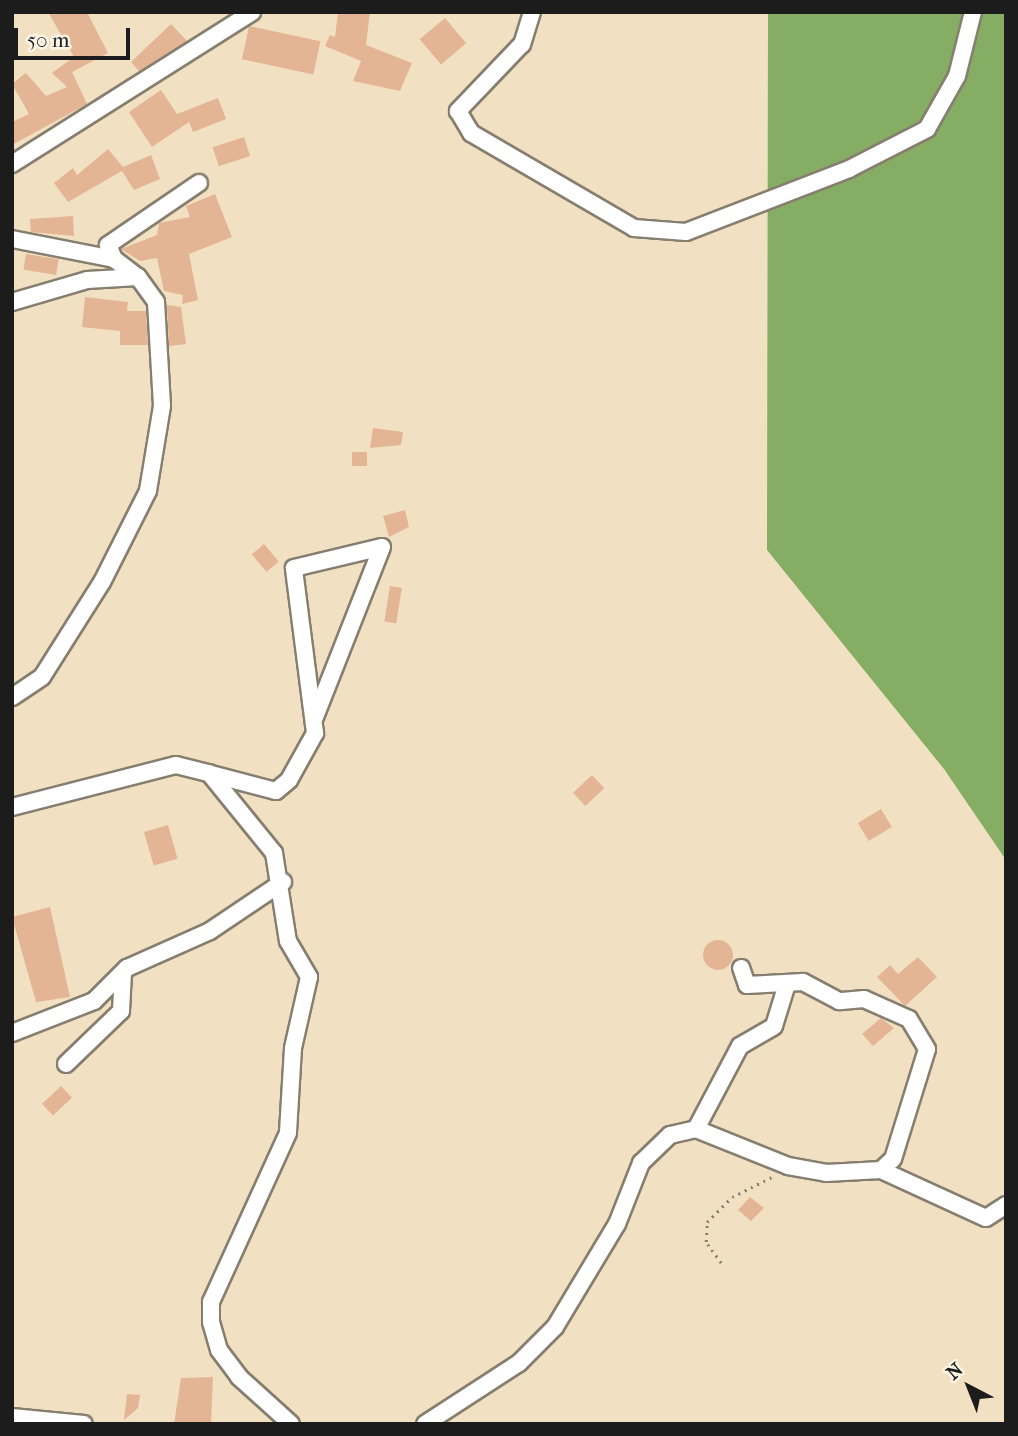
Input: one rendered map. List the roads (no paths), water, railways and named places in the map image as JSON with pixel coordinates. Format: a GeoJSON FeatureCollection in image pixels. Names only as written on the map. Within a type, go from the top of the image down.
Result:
{"type":"FeatureCollection","features":[{"type":"Feature","properties":{"kind":"street"},"geometry":{"type":"LineString","coordinates":[[12,164],[252,12]]}},
{"type":"Feature","properties":{"kind":"street"},"geometry":{"type":"LineString","coordinates":[[532,12],[522,44],[458,111],[471,133],[634,228],[686,232],[849,169],[927,128],[957,76],[973,12]]}},
{"type":"Feature","properties":{"kind":"street"},"geometry":{"type":"LineString","coordinates":[[114,259],[108,245],[200,183]]}},
{"type":"Feature","properties":{"kind":"street"},"geometry":{"type":"LineString","coordinates":[[12,239],[114,259],[138,277],[156,302],[162,406],[148,491],[42,677],[12,697]]}},
{"type":"Feature","properties":{"kind":"street"},"geometry":{"type":"LineString","coordinates":[[12,302],[87,280],[138,277]]}},
{"type":"Feature","properties":{"kind":"street"},"geometry":{"type":"LineString","coordinates":[[12,807],[176,765],[276,791],[301,760],[315,733],[294,568],[382,547],[315,717]]}},
{"type":"Feature","properties":{"kind":"street"},"geometry":{"type":"LineString","coordinates":[[209,773],[274,853],[283,882],[288,941],[309,976],[293,1048],[288,1133],[211,1302],[219,1350],[291,1424]]}},
{"type":"Feature","properties":{"kind":"street"},"geometry":{"type":"LineString","coordinates":[[12,1033],[94,1001],[123,972],[210,931],[283,882]]}},
{"type":"Feature","properties":{"kind":"street"},"geometry":{"type":"LineString","coordinates":[[741,968],[747,985],[803,982],[839,1000],[864,999],[909,1019],[927,1049],[893,1159],[881,1170]]}},
{"type":"Feature","properties":{"kind":"street"},"geometry":{"type":"LineString","coordinates":[[66,1064],[121,1011],[123,972]]}},
{"type":"Feature","properties":{"kind":"street"},"geometry":{"type":"LineString","coordinates":[[696,1129],[740,1046],[774,1026],[787,984]]}},
{"type":"Feature","properties":{"kind":"street"},"geometry":{"type":"LineString","coordinates":[[425,1424],[519,1363],[555,1327],[617,1224],[640,1163],[670,1135],[696,1129],[788,1166],[826,1173],[881,1170],[986,1218],[1006,1205]]}},
{"type":"Feature","properties":{"kind":"street"},"geometry":{"type":"LineString","coordinates":[[12,1417],[84,1424]]}}]}
